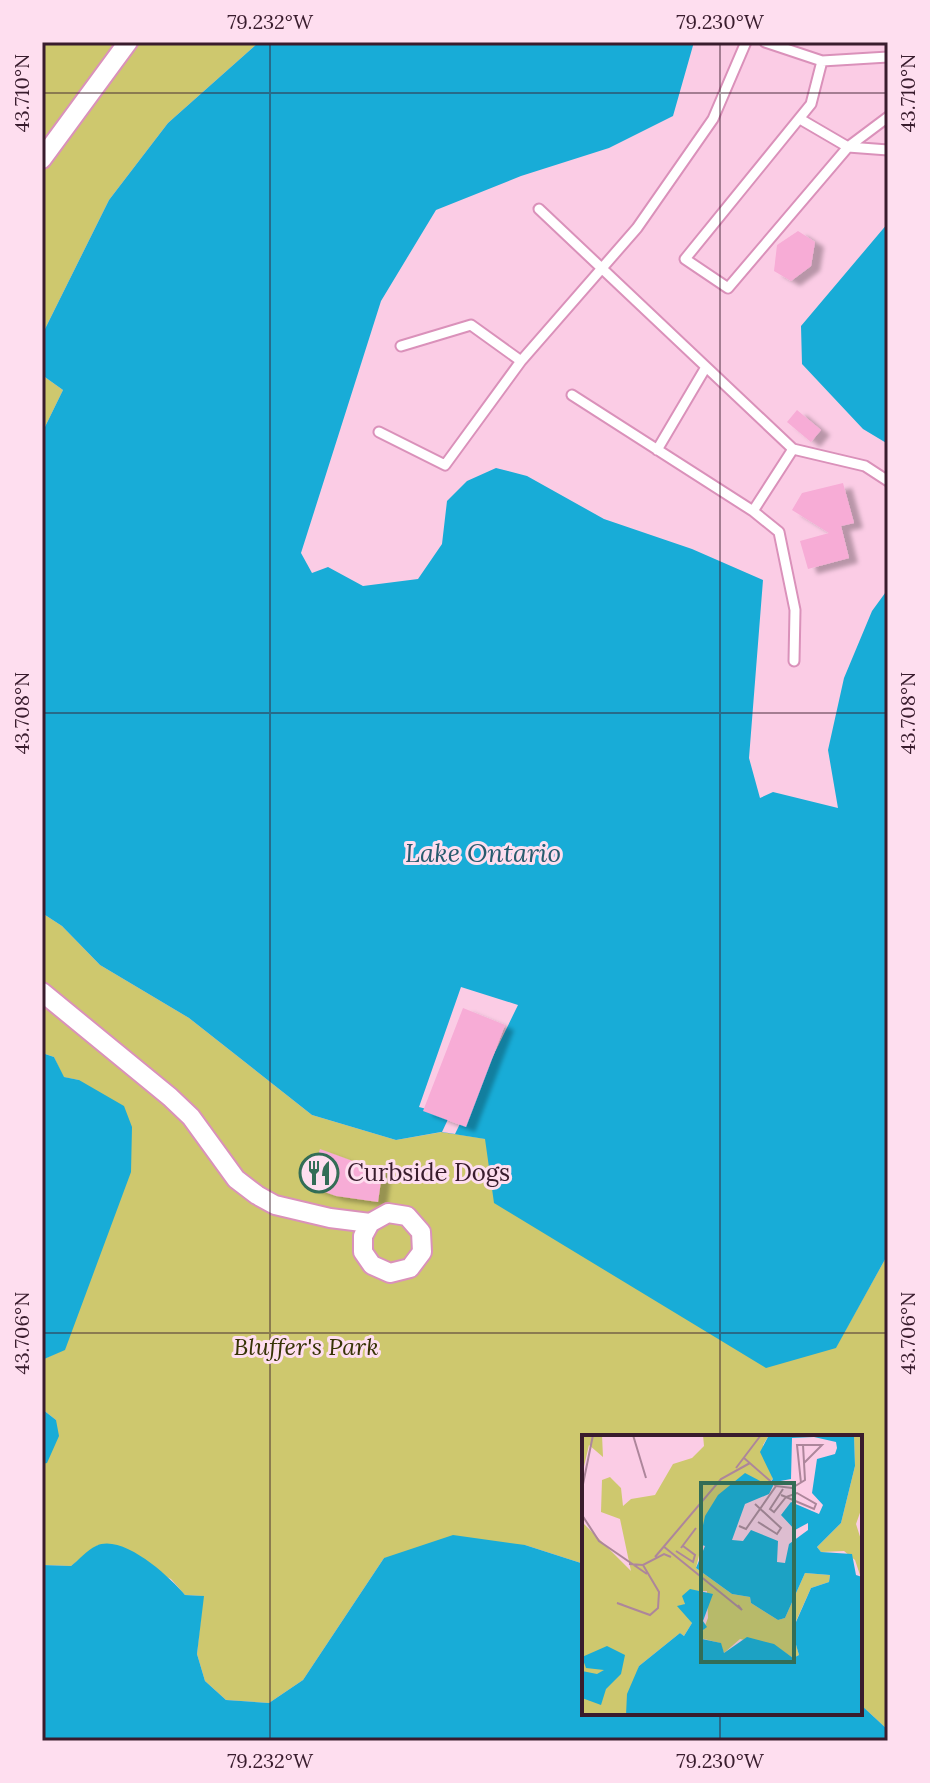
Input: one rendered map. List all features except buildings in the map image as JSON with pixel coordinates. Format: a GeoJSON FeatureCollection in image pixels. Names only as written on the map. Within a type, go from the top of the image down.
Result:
{"type":"FeatureCollection","features":[{"type":"Feature","properties":{"kind":"street"},"geometry":{"type":"LineString","coordinates":[[42,159],[128,42]]}},
{"type":"Feature","properties":{"kind":"street"},"geometry":{"type":"LineString","coordinates":[[42,992],[191,1117],[236,1179],[257,1195],[275,1205],[302,1213],[370,1223]]}},
{"type":"Feature","properties":{"kind":"lane"},"geometry":{"type":"LineString","coordinates":[[379,432],[445,465],[521,361],[637,228],[713,119],[746,42]]}},
{"type":"Feature","properties":{"kind":"lane"},"geometry":{"type":"LineString","coordinates":[[765,42],[822,61],[888,57]]}},
{"type":"Feature","properties":{"kind":"lane"},"geometry":{"type":"LineString","coordinates":[[822,61],[811,104],[685,259],[728,288],[848,147],[888,117]]}},
{"type":"Feature","properties":{"kind":"lane"},"geometry":{"type":"LineString","coordinates":[[800,119],[848,147],[888,150]]}},
{"type":"Feature","properties":{"kind":"lane"},"geometry":{"type":"LineString","coordinates":[[539,209],[793,449],[865,466],[888,481]]}},
{"type":"Feature","properties":{"kind":"lane"},"geometry":{"type":"LineString","coordinates":[[401,346],[471,325],[521,361]]}},
{"type":"Feature","properties":{"kind":"lane"},"geometry":{"type":"LineString","coordinates":[[657,450],[706,367]]}},
{"type":"Feature","properties":{"kind":"lane"},"geometry":{"type":"LineString","coordinates":[[572,395],[753,511],[779,532],[795,610],[794,661]]}},
{"type":"Feature","properties":{"kind":"lane"},"geometry":{"type":"LineString","coordinates":[[753,511],[793,449]]}},
{"type":"Feature","properties":{"kind":"green space"},"geometry":{"type":"Polygon","coordinates":[[[42,42],[259,42],[168,123],[109,200],[42,335],[42,42]]]}},
{"type":"Feature","properties":{"kind":"green space"},"geometry":{"type":"Polygon","coordinates":[[[42,375],[63,390],[42,433],[42,375]]]}},
{"type":"Feature","properties":{"kind":"green space","name":"Bluffer's Park"},"geometry":{"type":"Polygon","coordinates":[[[42,913],[62,926],[100,965],[189,1018],[312,1115],[396,1140],[442,1132],[486,1139],[490,1160],[836,1347],[888,1254],[888,1730],[862,1706],[862,1435],[582,1435],[582,1563],[525,1545],[384,1558],[303,1680],[269,1703],[226,1700],[205,1681],[197,1654],[203,1596],[185,1595],[171,1579],[98,1545],[71,1566],[42,1565],[42,1464],[47,1462],[56,1420],[42,1409],[42,1360],[65,1349],[79,1080],[63,1077],[54,1057],[42,1053],[42,913]]]}},
{"type":"Feature","properties":{"kind":"water","name":"Lake Ontario"},"geometry":{"type":"Polygon","coordinates":[[[259,42],[694,42],[673,116],[609,148],[521,176],[436,210],[381,301],[301,553],[312,573],[328,567],[363,586],[418,579],[442,544],[447,501],[467,481],[496,468],[527,476],[604,519],[692,549],[763,580],[749,758],[760,798],[773,792],[838,808],[828,750],[844,678],[872,611],[888,589],[888,1254],[836,1348],[766,1368],[494,1203],[485,1139],[441,1132],[396,1140],[312,1115],[189,1018],[100,965],[62,926],[42,913],[42,433],[63,390],[42,375],[42,335],[109,200],[168,123],[259,42]]]}},
{"type":"Feature","properties":{"kind":"water"},"geometry":{"type":"Polygon","coordinates":[[[888,223],[888,444],[863,429],[802,364],[801,326],[888,223]]]}},
{"type":"Feature","properties":{"kind":"water"},"geometry":{"type":"Polygon","coordinates":[[[42,1053],[54,1057],[64,1077],[79,1080],[124,1106],[132,1127],[131,1172],[65,1350],[42,1360],[42,1053]]]}},
{"type":"Feature","properties":{"kind":"water"},"geometry":{"type":"Polygon","coordinates":[[[42,1409],[56,1420],[59,1436],[47,1463],[42,1464],[42,1409]]]}},
{"type":"Feature","properties":{"kind":"water"},"geometry":{"type":"Polygon","coordinates":[[[453,1535],[525,1545],[582,1563],[582,1715],[862,1715],[862,1706],[888,1730],[888,1741],[42,1741],[42,1565],[71,1566],[96,1546],[107,1544],[144,1558],[185,1595],[204,1596],[197,1654],[205,1681],[226,1700],[269,1703],[303,1680],[384,1558],[453,1535]]]}},
{"type":"Feature","properties":{"kind":"pier"},"geometry":{"type":"Polygon","coordinates":[[[461,987],[518,1005],[455,1134],[442,1132],[450,1115],[419,1107],[461,987]]]}},
{"type":"Feature","properties":{"kind":"place","name":"Curbside Dogs"},"geometry":{"type":"Point","coordinates":[319,1173]}}]}
